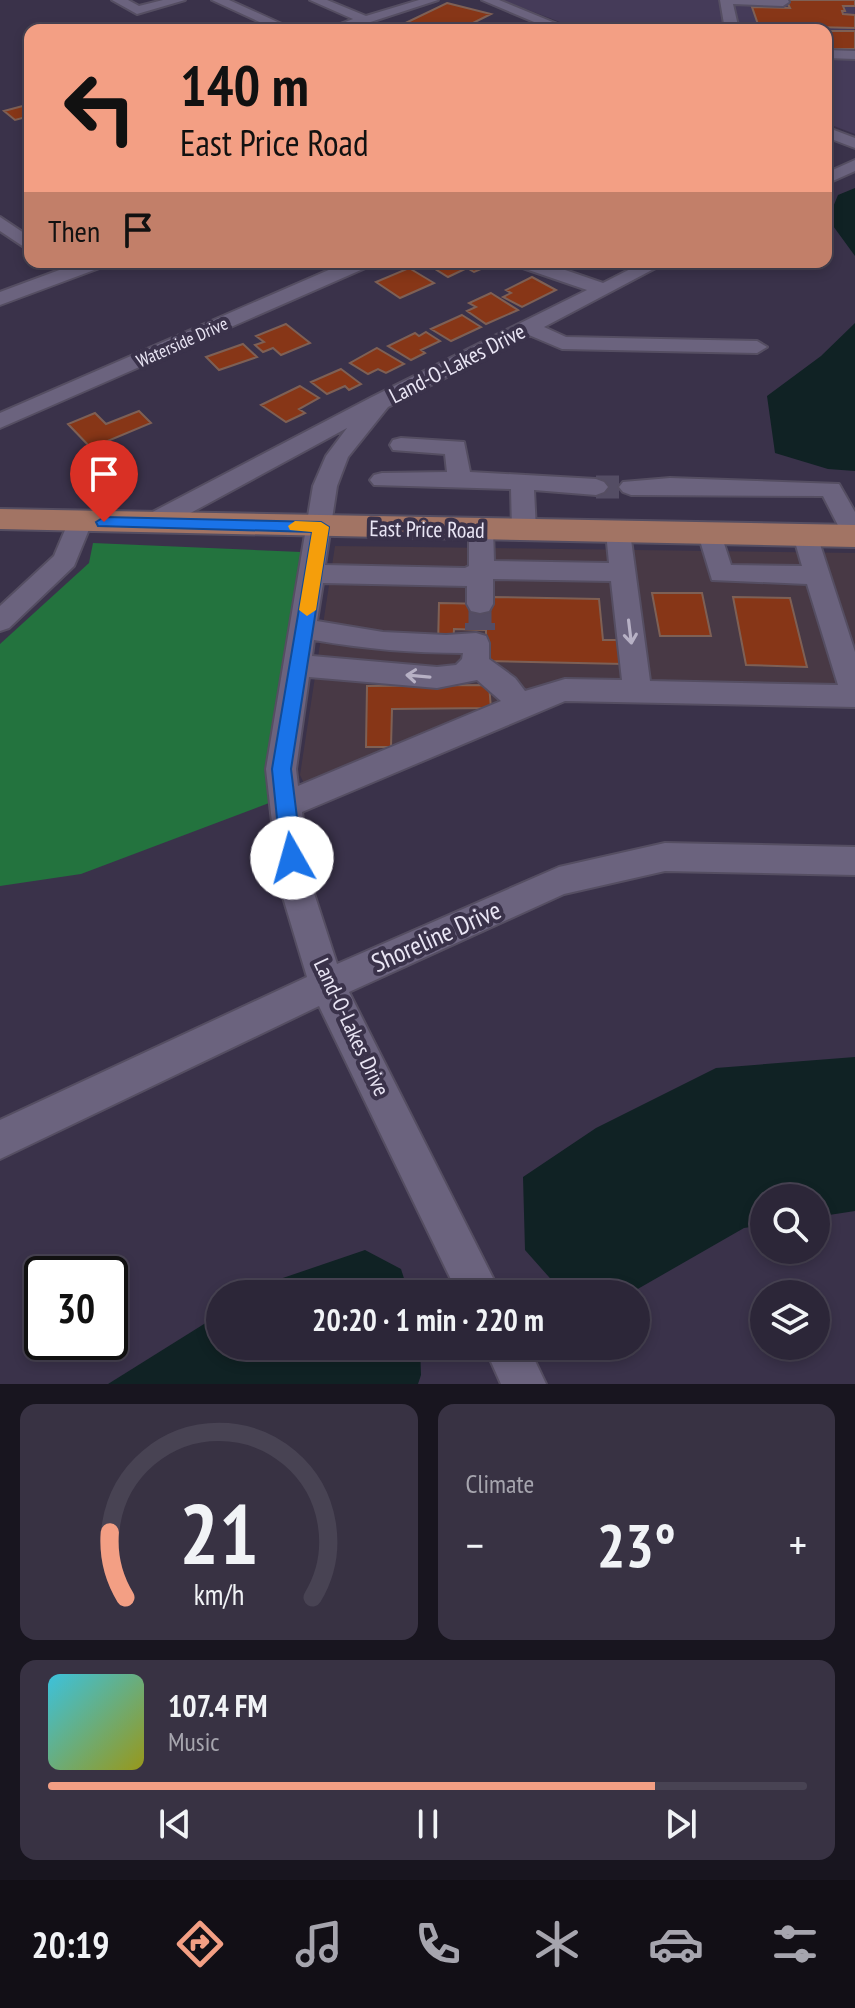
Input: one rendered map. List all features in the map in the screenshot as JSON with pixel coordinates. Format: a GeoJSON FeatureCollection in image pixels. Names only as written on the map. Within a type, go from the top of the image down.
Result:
{"type":"FeatureCollection","features":[{"type":"Feature","properties":{"kind":"main road","name":"East Price Road"},"geometry":{"type":"LineString","coordinates":[[0,519],[855,535]]}},
{"type":"Feature","properties":{"kind":"street"},"geometry":{"type":"LineString","coordinates":[[118,0],[137,10],[179,0]]}},
{"type":"Feature","properties":{"kind":"street"},"geometry":{"type":"LineString","coordinates":[[218,0],[274,24]]}},
{"type":"Feature","properties":{"kind":"street"},"geometry":{"type":"LineString","coordinates":[[316,0],[366,20]]}},
{"type":"Feature","properties":{"kind":"street"},"geometry":{"type":"LineString","coordinates":[[352,24],[432,0]]}},
{"type":"Feature","properties":{"kind":"street"},"geometry":{"type":"LineString","coordinates":[[488,0],[550,24]]}},
{"type":"Feature","properties":{"kind":"street"},"geometry":{"type":"LineString","coordinates":[[731,24],[726,0],[783,2]]}},
{"type":"Feature","properties":{"kind":"street"},"geometry":{"type":"LineString","coordinates":[[832,54],[855,55]]}},
{"type":"Feature","properties":{"kind":"street"},"geometry":{"type":"LineString","coordinates":[[832,134],[855,143]]}},
{"type":"Feature","properties":{"kind":"street"},"geometry":{"type":"LineString","coordinates":[[832,176],[855,165]]}},
{"type":"Feature","properties":{"kind":"street"},"geometry":{"type":"LineString","coordinates":[[0,222],[24,241]]}},
{"type":"Feature","properties":{"kind":"street"},"geometry":{"type":"LineString","coordinates":[[0,299],[57,268]]}},
{"type":"Feature","properties":{"kind":"street","name":"Waterside Drive"},"geometry":{"type":"LineString","coordinates":[[0,421],[349,268]]}},
{"type":"Feature","properties":{"kind":"street"},"geometry":{"type":"LineString","coordinates":[[542,268],[603,289]]}},
{"type":"Feature","properties":{"kind":"street","name":"Land-O-Lakes Drive"},"geometry":{"type":"LineString","coordinates":[[473,1280],[327,985],[295,884],[281,769],[325,486],[337,456],[380,402],[646,268]]}},
{"type":"Feature","properties":{"kind":"street"},"geometry":{"type":"LineString","coordinates":[[528,327],[562,343],[757,347]]}},
{"type":"Feature","properties":{"kind":"street"},"geometry":{"type":"LineString","coordinates":[[730,347],[738,370]]}},
{"type":"Feature","properties":{"kind":"street"},"geometry":{"type":"LineString","coordinates":[[152,523],[380,402]]}},
{"type":"Feature","properties":{"kind":"street"},"geometry":{"type":"LineString","coordinates":[[401,445],[456,447],[459,479]]}},
{"type":"Feature","properties":{"kind":"street"},"geometry":{"type":"LineString","coordinates":[[382,480],[459,479],[596,487]]}},
{"type":"Feature","properties":{"kind":"street"},"geometry":{"type":"LineString","coordinates":[[522,482],[524,530]]}},
{"type":"Feature","properties":{"kind":"street"},"geometry":{"type":"LineString","coordinates":[[570,486],[597,499],[634,499],[641,487],[831,489],[855,535]]}},
{"type":"Feature","properties":{"kind":"street"},"geometry":{"type":"LineString","coordinates":[[0,621],[65,560],[80,522]]}},
{"type":"Feature","properties":{"kind":"street"},"geometry":{"type":"LineString","coordinates":[[298,665],[446,678],[470,672],[467,638],[480,579],[481,529]]}},
{"type":"Feature","properties":{"kind":"street"},"geometry":{"type":"LineString","coordinates":[[618,532],[637,692]]}},
{"type":"Feature","properties":{"kind":"street"},"geometry":{"type":"LineString","coordinates":[[710,534],[721,574],[817,575]]}},
{"type":"Feature","properties":{"kind":"street"},"geometry":{"type":"LineString","coordinates":[[285,805],[520,705],[565,690],[855,696],[805,535]]}},
{"type":"Feature","properties":{"kind":"street"},"geometry":{"type":"LineString","coordinates":[[313,574],[469,577],[478,572],[623,572]]}},
{"type":"Feature","properties":{"kind":"street"},"geometry":{"type":"LineString","coordinates":[[304,629],[383,642],[467,638]]}},
{"type":"Feature","properties":{"kind":"street"},"geometry":{"type":"LineString","coordinates":[[467,638],[520,705]]}},
{"type":"Feature","properties":{"kind":"street","name":"Shoreline Drive"},"geometry":{"type":"LineString","coordinates":[[0,1140],[327,985],[559,881],[665,857],[855,861]]}},
{"type":"Feature","properties":{"kind":"street"},"geometry":{"type":"LineString","coordinates":[[512,1360],[524,1384]]}},
{"type":"Feature","properties":{"kind":"shaded area"},"geometry":{"type":"Polygon","coordinates":[[[502,0],[855,0],[855,134],[832,125],[832,24],[565,24],[502,0]]]}},
{"type":"Feature","properties":{"kind":"shaded area"},"geometry":{"type":"Polygon","coordinates":[[[855,188],[855,256],[832,224],[832,209],[838,195],[855,188]]]}},
{"type":"Feature","properties":{"kind":"shaded area"},"geometry":{"type":"Polygon","coordinates":[[[855,323],[855,471],[828,469],[775,453],[767,396],[821,356],[855,323]]]}},
{"type":"Feature","properties":{"kind":"shaded area"},"geometry":{"type":"Polygon","coordinates":[[[335,546],[855,553],[855,704],[553,695],[311,798],[300,775],[335,546]]]}},
{"type":"Feature","properties":{"kind":"shaded area"},"geometry":{"type":"Polygon","coordinates":[[[855,1057],[855,1211],[830,1215],[830,1184],[750,1184],[750,1227],[650,1282],[552,1280],[525,1250],[523,1177],[596,1128],[716,1068],[855,1057]]]}},
{"type":"Feature","properties":{"kind":"shaded area"},"geometry":{"type":"Polygon","coordinates":[[[365,1250],[401,1269],[405,1280],[277,1280],[365,1250]]]}},
{"type":"Feature","properties":{"kind":"shaded area"},"geometry":{"type":"Polygon","coordinates":[[[206,1323],[206,1360],[420,1360],[418,1384],[108,1384],[206,1323]]]}},
{"type":"Feature","properties":{"kind":"green space"},"geometry":{"type":"Polygon","coordinates":[[[93,543],[301,552],[269,803],[81,874],[0,886],[0,644],[89,563],[93,543]]]}},
{"type":"Feature","properties":{"kind":"building"},"geometry":{"type":"Polygon","coordinates":[[[786,0],[855,0],[855,6],[843,6],[845,11],[842,11],[843,14],[855,15],[855,28],[832,27],[832,24],[758,24],[752,7],[790,8],[786,0]]]}},
{"type":"Feature","properties":{"kind":"building"},"geometry":{"type":"Polygon","coordinates":[[[447,3],[491,14],[471,24],[403,24],[447,3]]]}},
{"type":"Feature","properties":{"kind":"building"},"geometry":{"type":"Polygon","coordinates":[[[832,31],[855,31],[855,49],[832,49],[832,31]]]}},
{"type":"Feature","properties":{"kind":"building"},"geometry":{"type":"Polygon","coordinates":[[[24,106],[24,118],[15,120],[4,111],[24,106]]]}},
{"type":"Feature","properties":{"kind":"building"},"geometry":{"type":"Polygon","coordinates":[[[409,268],[434,283],[400,298],[376,282],[409,268]]]}},
{"type":"Feature","properties":{"kind":"building"},"geometry":{"type":"Polygon","coordinates":[[[434,268],[467,268],[448,277],[434,268]]]}},
{"type":"Feature","properties":{"kind":"building"},"geometry":{"type":"Polygon","coordinates":[[[532,277],[556,290],[522,307],[503,297],[511,293],[506,290],[532,277]]]}},
{"type":"Feature","properties":{"kind":"building"},"geometry":{"type":"Polygon","coordinates":[[[491,293],[518,310],[486,324],[467,311],[476,307],[469,303],[491,293]]]}},
{"type":"Feature","properties":{"kind":"building"},"geometry":{"type":"Polygon","coordinates":[[[462,315],[481,327],[451,341],[431,329],[462,315]]]}},
{"type":"Feature","properties":{"kind":"building"},"geometry":{"type":"Polygon","coordinates":[[[286,324],[310,343],[281,355],[273,348],[263,352],[255,345],[264,342],[256,336],[286,324]]]}},
{"type":"Feature","properties":{"kind":"building"},"geometry":{"type":"Polygon","coordinates":[[[426,332],[440,341],[421,350],[425,353],[411,360],[388,346],[415,333],[419,336],[426,332]]]}},
{"type":"Feature","properties":{"kind":"building"},"geometry":{"type":"Polygon","coordinates":[[[243,344],[257,357],[219,370],[206,357],[243,344]]]}},
{"type":"Feature","properties":{"kind":"building"},"geometry":{"type":"Polygon","coordinates":[[[377,348],[404,364],[386,373],[378,369],[368,374],[350,363],[377,348]]]}},
{"type":"Feature","properties":{"kind":"building"},"geometry":{"type":"Polygon","coordinates":[[[341,369],[361,384],[349,390],[345,386],[327,394],[311,382],[341,369]]]}},
{"type":"Feature","properties":{"kind":"building"},"geometry":{"type":"Polygon","coordinates":[[[300,386],[319,398],[299,409],[305,413],[286,422],[261,405],[300,386]]]}},
{"type":"Feature","properties":{"kind":"building"},"geometry":{"type":"Polygon","coordinates":[[[139,411],[151,423],[91,448],[68,424],[95,413],[106,424],[139,411]]]}},
{"type":"Feature","properties":{"kind":"building"},"geometry":{"type":"Polygon","coordinates":[[[652,593],[702,593],[711,636],[660,636],[652,593]]]}},
{"type":"Feature","properties":{"kind":"building"},"geometry":{"type":"Polygon","coordinates":[[[490,597],[599,599],[603,640],[621,640],[624,664],[486,661],[486,630],[454,629],[453,646],[438,646],[439,603],[490,604],[490,597]]]}},
{"type":"Feature","properties":{"kind":"building"},"geometry":{"type":"Polygon","coordinates":[[[733,597],[790,598],[807,667],[746,665],[733,597]]]}},
{"type":"Feature","properties":{"kind":"building"},"geometry":{"type":"Polygon","coordinates":[[[489,685],[491,708],[392,709],[391,747],[366,747],[367,686],[489,685]]]}},
{"type":"Feature","properties":{"kind":"tunnel"},"geometry":{"type":"LineString","coordinates":[[596,487],[631,487]]}},
{"type":"Feature","properties":{"kind":"tunnel"},"geometry":{"type":"LineString","coordinates":[[480,604],[480,630]]}},
{"type":"Feature","properties":{"kind":"slow traffic"},"geometry":{"type":"LineString","coordinates":[[295,526],[321,527],[307,610]]}},
{"type":"Feature","properties":{"kind":"route"},"geometry":{"type":"LineString","coordinates":[[104,522],[321,527],[281,769],[292,858]]}}]}
